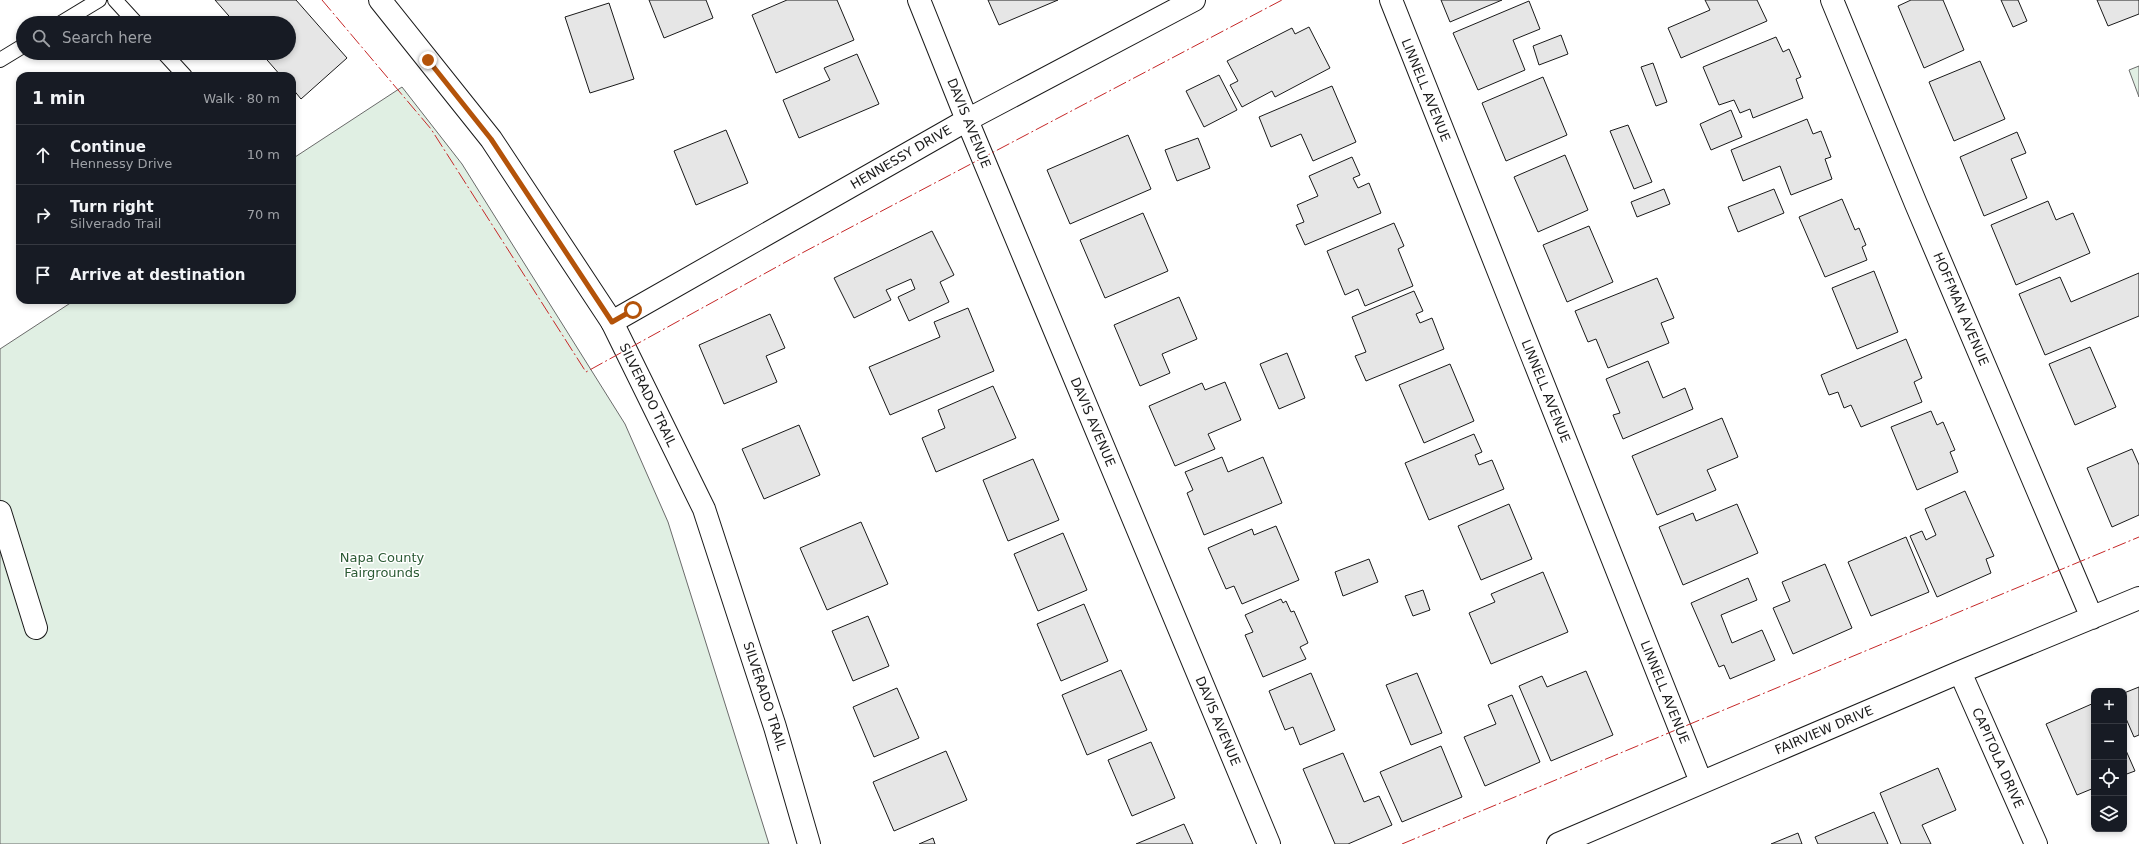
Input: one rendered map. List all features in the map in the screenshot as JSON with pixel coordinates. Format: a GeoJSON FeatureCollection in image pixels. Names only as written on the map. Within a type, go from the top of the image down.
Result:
{"type":"FeatureCollection","features":[{"type":"Feature","properties":{"kind":"street","name":"SILVERADO TRAIL"},"geometry":{"type":"LineString","coordinates":[[380,0],[491,139],[612,322],[704,509],[775,727],[809,844]]}},
{"type":"Feature","properties":{"kind":"street","name":"DAVIS AVENUE"},"geometry":{"type":"LineString","coordinates":[[919,0],[967,120],[1269,844]]}},
{"type":"Feature","properties":{"kind":"street","name":"HENNESSY DRIVE"},"geometry":{"type":"LineString","coordinates":[[612,322],[967,120],[1194,0]]}},
{"type":"Feature","properties":{"kind":"street","name":"LINNELL AVENUE"},"geometry":{"type":"LineString","coordinates":[[1391,0],[1701,782]]}},
{"type":"Feature","properties":{"kind":"street","name":"HOFFMAN AVENUE"},"geometry":{"type":"LineString","coordinates":[[1832,0],[1919,212],[2092,618]]}},
{"type":"Feature","properties":{"kind":"street"},"geometry":{"type":"LineString","coordinates":[[0,512],[36,628]]}},
{"type":"Feature","properties":{"kind":"street","name":"FAIRVIEW DRIVE"},"geometry":{"type":"LineString","coordinates":[[1558,844],[1960,672],[2139,598]]}},
{"type":"Feature","properties":{"kind":"street","name":"CAPITOLA DRIVE"},"geometry":{"type":"LineString","coordinates":[[1960,672],[2036,844]]}},
{"type":"Feature","properties":{"kind":"lane"},"geometry":{"type":"LineString","coordinates":[[73,16],[99,0]]}},
{"type":"Feature","properties":{"kind":"lane"},"geometry":{"type":"LineString","coordinates":[[115,0],[130,16]]}},
{"type":"Feature","properties":{"kind":"lane"},"geometry":{"type":"LineString","coordinates":[[0,60],[16,50]]}},
{"type":"Feature","properties":{"kind":"lane"},"geometry":{"type":"LineString","coordinates":[[171,60],[182,72]]}},
{"type":"Feature","properties":{"kind":"green space"},"geometry":{"type":"Polygon","coordinates":[[[2139,66],[2139,97],[2129,70],[2139,66]]]}},
{"type":"Feature","properties":{"kind":"green space","name":"Napa County Fairgrounds"},"geometry":{"type":"Polygon","coordinates":[[[402,87],[462,164],[625,424],[668,522],[769,844],[0,844],[0,349],[69,304],[296,304],[296,156],[402,87]]]}},
{"type":"Feature","properties":{"kind":"building"},"geometry":{"type":"Polygon","coordinates":[[[215,0],[296,0],[347,58],[301,99],[296,93],[296,72],[278,72],[267,60],[296,60],[296,16],[229,16],[215,0]]]}},
{"type":"Feature","properties":{"kind":"building"},"geometry":{"type":"Polygon","coordinates":[[[649,0],[706,0],[713,18],[664,38],[649,0]]]}},
{"type":"Feature","properties":{"kind":"building"},"geometry":{"type":"Polygon","coordinates":[[[787,0],[837,0],[854,40],[776,73],[752,15],[787,0]]]}},
{"type":"Feature","properties":{"kind":"building"},"geometry":{"type":"Polygon","coordinates":[[[988,0],[1058,0],[999,25],[988,0]]]}},
{"type":"Feature","properties":{"kind":"building"},"geometry":{"type":"Polygon","coordinates":[[[1441,0],[1502,0],[1450,22],[1441,0]]]}},
{"type":"Feature","properties":{"kind":"building"},"geometry":{"type":"Polygon","coordinates":[[[1705,0],[1757,0],[1767,21],[1681,58],[1668,28],[1710,10],[1705,0]]]}},
{"type":"Feature","properties":{"kind":"building"},"geometry":{"type":"Polygon","coordinates":[[[1911,0],[1943,0],[1964,50],[1924,68],[1898,6],[1911,0]]]}},
{"type":"Feature","properties":{"kind":"building"},"geometry":{"type":"Polygon","coordinates":[[[2001,0],[2018,0],[2027,21],[2013,27],[2001,0]]]}},
{"type":"Feature","properties":{"kind":"building"},"geometry":{"type":"Polygon","coordinates":[[[2097,0],[2139,0],[2139,14],[2108,26],[2097,0]]]}},
{"type":"Feature","properties":{"kind":"building"},"geometry":{"type":"Polygon","coordinates":[[[1529,1],[1540,29],[1513,40],[1525,70],[1478,90],[1453,33],[1529,1]]]}},
{"type":"Feature","properties":{"kind":"building"},"geometry":{"type":"Polygon","coordinates":[[[609,3],[634,79],[590,93],[565,17],[609,3]]]}},
{"type":"Feature","properties":{"kind":"building"},"geometry":{"type":"Polygon","coordinates":[[[1309,27],[1330,68],[1275,97],[1272,91],[1242,107],[1230,85],[1238,81],[1227,61],[1292,28],[1295,34],[1309,27]]]}},
{"type":"Feature","properties":{"kind":"building"},"geometry":{"type":"Polygon","coordinates":[[[1561,35],[1568,54],[1539,65],[1533,46],[1561,35]]]}},
{"type":"Feature","properties":{"kind":"building"},"geometry":{"type":"Polygon","coordinates":[[[1776,37],[1783,52],[1789,49],[1801,77],[1796,79],[1803,98],[1753,118],[1750,109],[1740,113],[1734,100],[1719,105],[1703,67],[1776,37]]]}},
{"type":"Feature","properties":{"kind":"building"},"geometry":{"type":"Polygon","coordinates":[[[857,54],[879,104],[799,138],[783,100],[830,80],[824,68],[857,54]]]}},
{"type":"Feature","properties":{"kind":"building"},"geometry":{"type":"Polygon","coordinates":[[[1980,61],[2005,119],[1954,141],[1929,82],[1980,61]]]}},
{"type":"Feature","properties":{"kind":"building"},"geometry":{"type":"Polygon","coordinates":[[[1653,63],[1667,102],[1656,106],[1641,67],[1653,63]]]}},
{"type":"Feature","properties":{"kind":"building"},"geometry":{"type":"Polygon","coordinates":[[[1219,75],[1237,110],[1204,127],[1186,91],[1219,75]]]}},
{"type":"Feature","properties":{"kind":"building"},"geometry":{"type":"Polygon","coordinates":[[[1543,77],[1567,135],[1506,161],[1482,103],[1543,77]]]}},
{"type":"Feature","properties":{"kind":"building"},"geometry":{"type":"Polygon","coordinates":[[[1332,86],[1356,142],[1313,161],[1301,134],[1271,147],[1259,117],[1332,86]]]}},
{"type":"Feature","properties":{"kind":"building"},"geometry":{"type":"Polygon","coordinates":[[[1731,110],[1742,137],[1711,150],[1700,124],[1731,110]]]}},
{"type":"Feature","properties":{"kind":"building"},"geometry":{"type":"Polygon","coordinates":[[[1807,119],[1813,134],[1821,131],[1831,157],[1825,159],[1832,179],[1791,195],[1780,166],[1743,181],[1731,150],[1807,119]]]}},
{"type":"Feature","properties":{"kind":"building"},"geometry":{"type":"Polygon","coordinates":[[[1628,125],[1652,182],[1634,189],[1610,131],[1628,125]]]}},
{"type":"Feature","properties":{"kind":"building"},"geometry":{"type":"Polygon","coordinates":[[[726,130],[748,183],[696,205],[674,151],[726,130]]]}},
{"type":"Feature","properties":{"kind":"building"},"geometry":{"type":"Polygon","coordinates":[[[2017,132],[2026,153],[2011,159],[2027,198],[1984,216],[1960,157],[2017,132]]]}},
{"type":"Feature","properties":{"kind":"building"},"geometry":{"type":"Polygon","coordinates":[[[1128,135],[1151,189],[1070,224],[1047,170],[1128,135]]]}},
{"type":"Feature","properties":{"kind":"building"},"geometry":{"type":"Polygon","coordinates":[[[1198,138],[1210,168],[1177,181],[1165,150],[1198,138]]]}},
{"type":"Feature","properties":{"kind":"building"},"geometry":{"type":"Polygon","coordinates":[[[1565,155],[1588,210],[1538,232],[1514,177],[1565,155]]]}},
{"type":"Feature","properties":{"kind":"building"},"geometry":{"type":"Polygon","coordinates":[[[1352,157],[1360,175],[1353,178],[1358,188],[1369,183],[1381,213],[1305,245],[1296,225],[1304,222],[1297,205],[1318,196],[1309,176],[1352,157]]]}},
{"type":"Feature","properties":{"kind":"building"},"geometry":{"type":"Polygon","coordinates":[[[1664,189],[1670,204],[1637,217],[1631,202],[1664,189]]]}},
{"type":"Feature","properties":{"kind":"building"},"geometry":{"type":"Polygon","coordinates":[[[1774,189],[1784,213],[1738,232],[1728,207],[1774,189]]]}},
{"type":"Feature","properties":{"kind":"building"},"geometry":{"type":"Polygon","coordinates":[[[1842,199],[1855,230],[1859,228],[1866,245],[1862,247],[1867,260],[1825,277],[1799,217],[1842,199]]]}},
{"type":"Feature","properties":{"kind":"building"},"geometry":{"type":"Polygon","coordinates":[[[2048,201],[2056,220],[2073,213],[2090,253],[2016,285],[1991,225],[2048,201]]]}},
{"type":"Feature","properties":{"kind":"building"},"geometry":{"type":"Polygon","coordinates":[[[1143,213],[1168,271],[1105,298],[1080,240],[1143,213]]]}},
{"type":"Feature","properties":{"kind":"building"},"geometry":{"type":"Polygon","coordinates":[[[1394,223],[1404,246],[1398,249],[1413,286],[1365,306],[1358,289],[1345,295],[1327,251],[1394,223]]]}},
{"type":"Feature","properties":{"kind":"building"},"geometry":{"type":"Polygon","coordinates":[[[1589,226],[1613,282],[1567,302],[1543,245],[1589,226]]]}},
{"type":"Feature","properties":{"kind":"building"},"geometry":{"type":"Polygon","coordinates":[[[932,231],[954,275],[940,282],[949,302],[909,321],[898,297],[915,289],[911,279],[886,290],[891,300],[854,318],[834,278],[932,231]]]}},
{"type":"Feature","properties":{"kind":"building"},"geometry":{"type":"Polygon","coordinates":[[[1874,271],[1898,332],[1857,349],[1832,288],[1874,271]]]}},
{"type":"Feature","properties":{"kind":"building"},"geometry":{"type":"Polygon","coordinates":[[[2139,273],[2139,316],[2045,355],[2019,294],[2060,277],[2071,302],[2139,273]]]}},
{"type":"Feature","properties":{"kind":"building"},"geometry":{"type":"Polygon","coordinates":[[[1657,278],[1674,318],[1661,323],[1669,343],[1608,368],[1596,339],[1588,342],[1575,311],[1657,278]]]}},
{"type":"Feature","properties":{"kind":"building"},"geometry":{"type":"Polygon","coordinates":[[[1414,291],[1423,311],[1416,314],[1420,323],[1432,318],[1444,349],[1366,381],[1355,356],[1366,352],[1352,317],[1414,291]]]}},
{"type":"Feature","properties":{"kind":"building"},"geometry":{"type":"Polygon","coordinates":[[[1179,297],[1197,339],[1162,354],[1170,373],[1140,386],[1114,325],[1179,297]]]}},
{"type":"Feature","properties":{"kind":"building"},"geometry":{"type":"Polygon","coordinates":[[[968,308],[994,371],[890,415],[869,367],[940,337],[934,322],[968,308]]]}},
{"type":"Feature","properties":{"kind":"building"},"geometry":{"type":"Polygon","coordinates":[[[770,314],[785,348],[766,356],[777,382],[724,404],[699,345],[770,314]]]}},
{"type":"Feature","properties":{"kind":"building"},"geometry":{"type":"Polygon","coordinates":[[[1906,339],[1922,378],[1914,382],[1922,402],[1861,427],[1851,405],[1844,408],[1838,392],[1829,395],[1821,375],[1906,339]]]}},
{"type":"Feature","properties":{"kind":"building"},"geometry":{"type":"Polygon","coordinates":[[[2090,347],[2116,407],[2075,425],[2049,364],[2090,347]]]}},
{"type":"Feature","properties":{"kind":"building"},"geometry":{"type":"Polygon","coordinates":[[[1287,353],[1305,398],[1279,409],[1260,364],[1287,353]]]}},
{"type":"Feature","properties":{"kind":"building"},"geometry":{"type":"Polygon","coordinates":[[[1648,361],[1663,398],[1685,388],[1693,409],[1623,439],[1613,415],[1620,413],[1606,379],[1648,361]]]}},
{"type":"Feature","properties":{"kind":"building"},"geometry":{"type":"Polygon","coordinates":[[[1450,364],[1474,421],[1424,443],[1399,385],[1450,364]]]}},
{"type":"Feature","properties":{"kind":"building"},"geometry":{"type":"Polygon","coordinates":[[[1225,382],[1241,420],[1208,434],[1215,449],[1175,466],[1149,406],[1202,383],[1205,390],[1225,382]]]}},
{"type":"Feature","properties":{"kind":"building"},"geometry":{"type":"Polygon","coordinates":[[[993,386],[1016,438],[936,472],[922,438],[945,428],[938,410],[993,386]]]}},
{"type":"Feature","properties":{"kind":"building"},"geometry":{"type":"Polygon","coordinates":[[[1931,411],[1937,425],[1943,422],[1955,450],[1950,452],[1958,472],[1917,490],[1891,427],[1931,411]]]}},
{"type":"Feature","properties":{"kind":"building"},"geometry":{"type":"Polygon","coordinates":[[[1722,418],[1738,457],[1707,470],[1716,490],[1657,515],[1632,456],[1722,418]]]}},
{"type":"Feature","properties":{"kind":"building"},"geometry":{"type":"Polygon","coordinates":[[[799,425],[820,475],[764,499],[742,449],[799,425]]]}},
{"type":"Feature","properties":{"kind":"building"},"geometry":{"type":"Polygon","coordinates":[[[1474,434],[1482,452],[1475,455],[1479,465],[1492,460],[1504,489],[1429,520],[1405,463],[1474,434]]]}},
{"type":"Feature","properties":{"kind":"building"},"geometry":{"type":"Polygon","coordinates":[[[2132,449],[2139,465],[2139,515],[2112,527],[2087,468],[2132,449]]]}},
{"type":"Feature","properties":{"kind":"building"},"geometry":{"type":"Polygon","coordinates":[[[1222,457],[1228,472],[1263,457],[1282,503],[1204,535],[1187,493],[1193,490],[1185,472],[1222,457]]]}},
{"type":"Feature","properties":{"kind":"building"},"geometry":{"type":"Polygon","coordinates":[[[1033,459],[1059,520],[1008,541],[983,480],[1033,459]]]}},
{"type":"Feature","properties":{"kind":"building"},"geometry":{"type":"Polygon","coordinates":[[[1965,491],[1994,556],[1986,559],[1991,573],[1937,597],[1910,536],[1922,531],[1926,540],[1936,535],[1925,509],[1965,491]]]}},
{"type":"Feature","properties":{"kind":"building"},"geometry":{"type":"Polygon","coordinates":[[[1509,504],[1532,559],[1481,580],[1458,526],[1509,504]]]}},
{"type":"Feature","properties":{"kind":"building"},"geometry":{"type":"Polygon","coordinates":[[[1737,504],[1758,553],[1683,585],[1659,527],[1693,513],[1696,521],[1737,504]]]}},
{"type":"Feature","properties":{"kind":"building"},"geometry":{"type":"Polygon","coordinates":[[[861,522],[888,584],[827,610],[800,548],[861,522]]]}},
{"type":"Feature","properties":{"kind":"building"},"geometry":{"type":"Polygon","coordinates":[[[1276,526],[1299,580],[1242,604],[1234,586],[1226,589],[1208,548],[1252,529],[1254,535],[1276,526]]]}},
{"type":"Feature","properties":{"kind":"building"},"geometry":{"type":"Polygon","coordinates":[[[1063,533],[1087,590],[1038,611],[1014,554],[1063,533]]]}},
{"type":"Feature","properties":{"kind":"building"},"geometry":{"type":"Polygon","coordinates":[[[1906,537],[1929,592],[1871,616],[1848,562],[1906,537]]]}},
{"type":"Feature","properties":{"kind":"building"},"geometry":{"type":"Polygon","coordinates":[[[1369,559],[1378,582],[1343,596],[1335,572],[1369,559]]]}},
{"type":"Feature","properties":{"kind":"building"},"geometry":{"type":"Polygon","coordinates":[[[1825,564],[1852,628],[1793,654],[1773,608],[1790,601],[1782,582],[1825,564]]]}},
{"type":"Feature","properties":{"kind":"building"},"geometry":{"type":"Polygon","coordinates":[[[1543,572],[1568,632],[1491,664],[1469,613],[1495,602],[1491,594],[1543,572]]]}},
{"type":"Feature","properties":{"kind":"building"},"geometry":{"type":"Polygon","coordinates":[[[1748,578],[1757,600],[1721,615],[1732,643],[1762,630],[1775,660],[1730,679],[1724,665],[1719,667],[1691,603],[1748,578]]]}},
{"type":"Feature","properties":{"kind":"building"},"geometry":{"type":"Polygon","coordinates":[[[1423,590],[1430,610],[1413,616],[1405,596],[1423,590]]]}},
{"type":"Feature","properties":{"kind":"building"},"geometry":{"type":"Polygon","coordinates":[[[1281,599],[1283,603],[1286,601],[1291,612],[1294,611],[1308,643],[1300,647],[1306,659],[1263,677],[1245,635],[1253,632],[1245,615],[1281,599]]]}},
{"type":"Feature","properties":{"kind":"building"},"geometry":{"type":"Polygon","coordinates":[[[1084,604],[1108,661],[1061,681],[1037,624],[1084,604]]]}},
{"type":"Feature","properties":{"kind":"building"},"geometry":{"type":"Polygon","coordinates":[[[868,616],[889,666],[853,681],[832,631],[868,616]]]}},
{"type":"Feature","properties":{"kind":"building"},"geometry":{"type":"Polygon","coordinates":[[[1121,670],[1147,730],[1087,755],[1062,695],[1121,670]]]}},
{"type":"Feature","properties":{"kind":"building"},"geometry":{"type":"Polygon","coordinates":[[[1586,671],[1613,735],[1551,761],[1519,686],[1542,676],[1547,687],[1586,671]]]}},
{"type":"Feature","properties":{"kind":"building"},"geometry":{"type":"Polygon","coordinates":[[[1311,673],[1335,730],[1300,745],[1293,727],[1285,730],[1269,691],[1311,673]]]}},
{"type":"Feature","properties":{"kind":"building"},"geometry":{"type":"Polygon","coordinates":[[[1417,673],[1442,733],[1411,745],[1386,685],[1417,673]]]}},
{"type":"Feature","properties":{"kind":"building"},"geometry":{"type":"Polygon","coordinates":[[[2139,687],[2139,735],[2134,737],[2127,721],[2127,692],[2139,687]]]}},
{"type":"Feature","properties":{"kind":"building"},"geometry":{"type":"Polygon","coordinates":[[[897,688],[919,738],[874,757],[853,707],[897,688]]]}},
{"type":"Feature","properties":{"kind":"building"},"geometry":{"type":"Polygon","coordinates":[[[1512,695],[1540,762],[1485,786],[1464,737],[1496,724],[1488,705],[1512,695]]]}},
{"type":"Feature","properties":{"kind":"building"},"geometry":{"type":"Polygon","coordinates":[[[2091,704],[2091,789],[2077,795],[2046,724],[2091,704]]]}},
{"type":"Feature","properties":{"kind":"building"},"geometry":{"type":"Polygon","coordinates":[[[1151,742],[1175,798],[1132,816],[1108,760],[1151,742]]]}},
{"type":"Feature","properties":{"kind":"building"},"geometry":{"type":"Polygon","coordinates":[[[1441,746],[1462,797],[1402,822],[1380,772],[1441,746]]]}},
{"type":"Feature","properties":{"kind":"building"},"geometry":{"type":"Polygon","coordinates":[[[946,751],[967,800],[894,831],[873,782],[946,751]]]}},
{"type":"Feature","properties":{"kind":"building"},"geometry":{"type":"Polygon","coordinates":[[[1343,753],[1364,802],[1379,796],[1392,825],[1348,844],[1335,844],[1303,769],[1343,753]]]}},
{"type":"Feature","properties":{"kind":"building"},"geometry":{"type":"Polygon","coordinates":[[[2127,753],[2135,771],[2127,774],[2127,753]]]}},
{"type":"Feature","properties":{"kind":"building"},"geometry":{"type":"Polygon","coordinates":[[[1938,768],[1956,810],[1922,825],[1931,844],[1901,844],[1880,793],[1938,768]]]}},
{"type":"Feature","properties":{"kind":"building"},"geometry":{"type":"Polygon","coordinates":[[[1874,812],[1888,844],[1818,844],[1815,837],[1874,812]]]}},
{"type":"Feature","properties":{"kind":"building"},"geometry":{"type":"Polygon","coordinates":[[[1184,824],[1193,844],[1136,844],[1184,824]]]}},
{"type":"Feature","properties":{"kind":"building"},"geometry":{"type":"Polygon","coordinates":[[[1798,833],[1802,844],[1771,844],[1798,833]]]}},
{"type":"Feature","properties":{"kind":"building"},"geometry":{"type":"Polygon","coordinates":[[[933,838],[935,844],[919,844],[933,838]]]}},
{"type":"Feature","properties":{"kind":"power"},"geometry":{"type":"LineString","coordinates":[[322,0],[431,129],[586,372],[802,253],[1282,0]]}},
{"type":"Feature","properties":{"kind":"power"},"geometry":{"type":"LineString","coordinates":[[1402,844],[2139,537]]}},
{"type":"Feature","properties":{"kind":"route"},"geometry":{"type":"LineString","coordinates":[[428,60],[491,139],[612,322],[633,310]]}}]}
